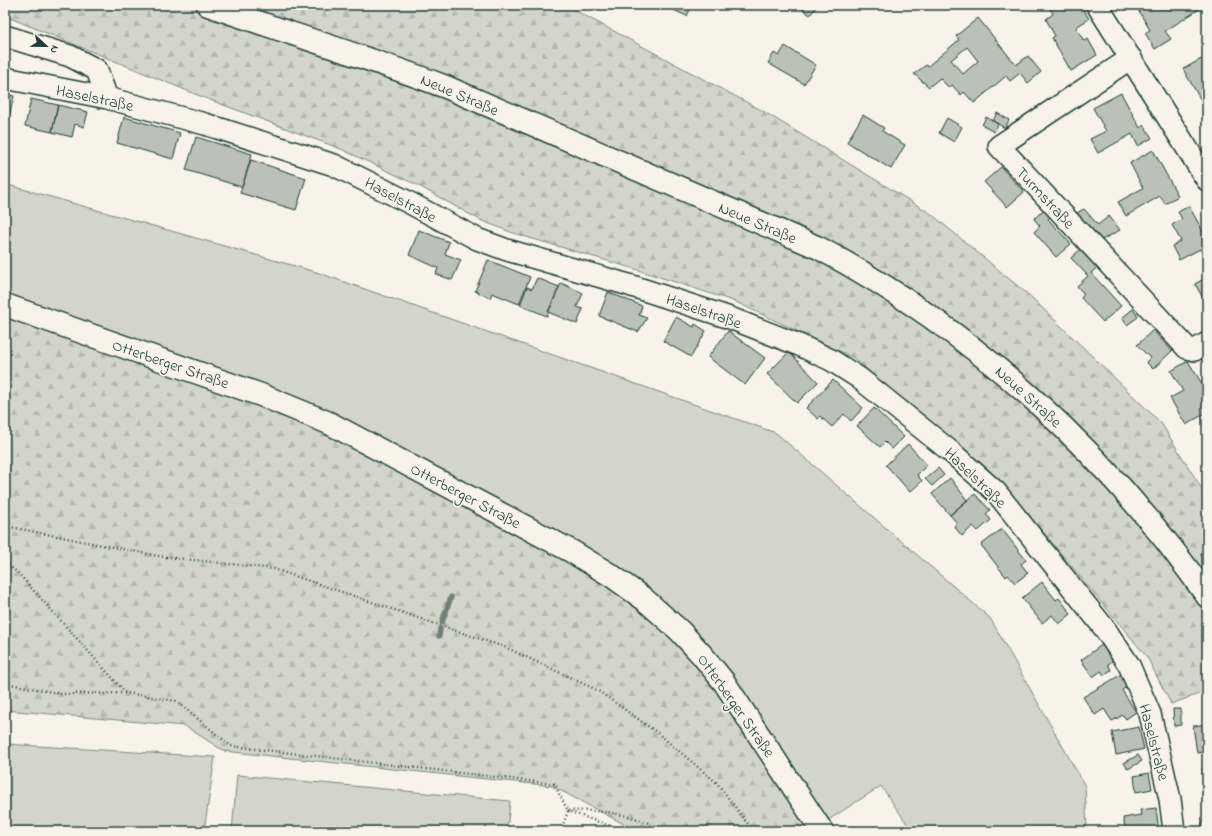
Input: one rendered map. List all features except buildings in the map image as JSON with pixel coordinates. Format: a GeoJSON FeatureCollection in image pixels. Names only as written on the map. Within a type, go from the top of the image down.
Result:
{"type":"FeatureCollection","features":[{"type":"Feature","properties":{"kind":"main road","name":"Neue Straße"},"geometry":{"type":"LineString","coordinates":[[208,5],[265,26],[387,65],[446,87],[819,248],[860,270],[975,348],[1049,412],[1137,505],[1178,554],[1207,596]]}},
{"type":"Feature","properties":{"kind":"main road","name":"Otterberger Straße"},"geometry":{"type":"LineString","coordinates":[[5,305],[261,395],[329,423],[564,547],[612,576],[644,599],[680,631],[707,661],[724,682],[822,831]]}},
{"type":"Feature","properties":{"kind":"street"},"geometry":{"type":"LineString","coordinates":[[1097,5],[1207,180]]}},
{"type":"Feature","properties":{"kind":"street"},"geometry":{"type":"LineString","coordinates":[[5,36],[70,56],[97,70],[108,98]]}},
{"type":"Feature","properties":{"kind":"street","name":"Turmstraße"},"geometry":{"type":"LineString","coordinates":[[1131,58],[999,146],[1187,348],[1195,350],[1207,343]]}},
{"type":"Feature","properties":{"kind":"street","name":"Haselstraße"},"geometry":{"type":"LineString","coordinates":[[5,78],[108,98],[206,124],[334,165],[477,239],[507,250],[629,285],[730,318],[799,345],[831,360],[859,378],[950,451],[996,492],[1105,629],[1129,665],[1150,714],[1170,799],[1174,831]]}},
{"type":"Feature","properties":{"kind":"path"},"geometry":{"type":"LineString","coordinates":[[5,526],[158,556],[274,569],[506,648],[597,690],[655,731],[717,782],[753,831]]}},
{"type":"Feature","properties":{"kind":"path"},"geometry":{"type":"LineString","coordinates":[[5,563],[17,572],[126,693]]}},
{"type":"Feature","properties":{"kind":"path"},"geometry":{"type":"LineString","coordinates":[[5,683],[62,694],[126,693],[176,701],[231,746],[554,784],[568,811],[624,831]]}},
{"type":"Feature","properties":{"kind":"path"},"geometry":{"type":"LineString","coordinates":[[568,811],[594,809],[648,822],[667,831]]}},
{"type":"Feature","properties":{"kind":"path"},"geometry":{"type":"LineString","coordinates":[[561,831],[568,811]]}},
{"type":"Feature","properties":{"kind":"green space"},"geometry":{"type":"Polygon","coordinates":[[[5,5],[565,5],[761,110],[930,213],[1031,297],[1161,423],[1207,497],[1207,691],[1171,704],[1147,657],[1003,484],[852,357],[736,302],[635,269],[513,233],[480,220],[417,185],[341,149],[205,98],[5,16],[5,5]]]}},
{"type":"Feature","properties":{"kind":"green space"},"geometry":{"type":"Polygon","coordinates":[[[5,184],[316,272],[776,433],[990,618],[1085,786],[1087,831],[912,831],[881,786],[819,826],[5,305],[5,184]]]}},
{"type":"Feature","properties":{"kind":"green space"},"geometry":{"type":"Polygon","coordinates":[[[5,305],[261,395],[571,551],[680,631],[822,831],[637,831],[552,786],[224,751],[185,726],[5,710],[5,305]]]}},
{"type":"Feature","properties":{"kind":"green space"},"geometry":{"type":"Polygon","coordinates":[[[5,744],[215,757],[204,831],[5,831],[5,744]]]}},
{"type":"Feature","properties":{"kind":"green space"},"geometry":{"type":"Polygon","coordinates":[[[237,775],[510,801],[507,831],[232,831],[237,775]]]}},
{"type":"Feature","properties":{"kind":"waterway"},"geometry":{"type":"LineString","coordinates":[[442,622],[451,597]]}},
{"type":"Feature","properties":{"kind":"waterway"},"geometry":{"type":"LineString","coordinates":[[439,636],[440,629]]}}]}
